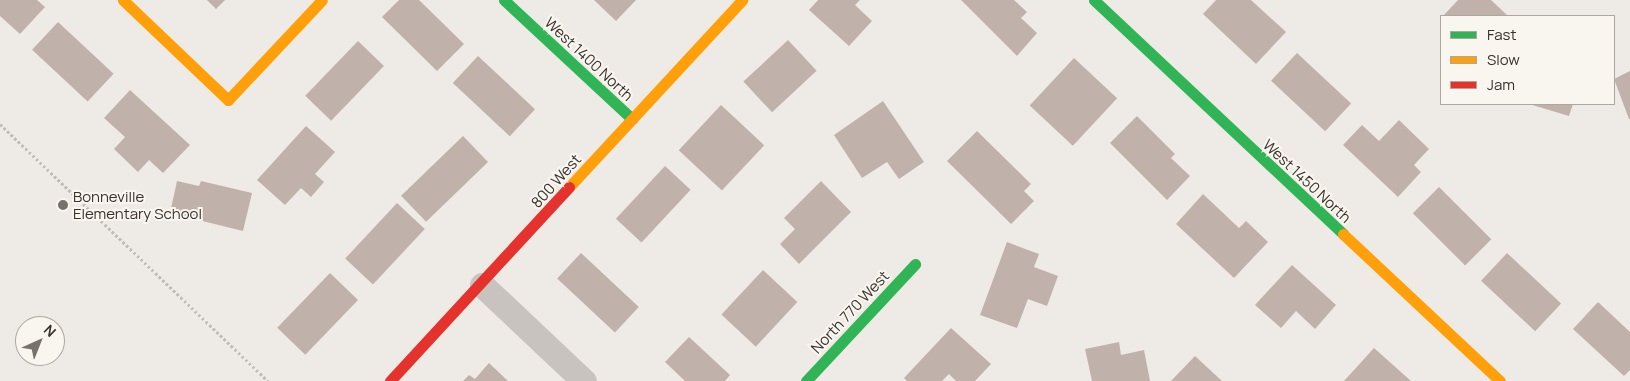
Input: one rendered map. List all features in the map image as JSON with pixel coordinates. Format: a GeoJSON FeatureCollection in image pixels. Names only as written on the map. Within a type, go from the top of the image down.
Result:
{"type":"FeatureCollection","features":[{"type":"Feature","properties":{"kind":"street"},"geometry":{"type":"LineString","coordinates":[[123,0],[228,100],[322,0]]}},
{"type":"Feature","properties":{"kind":"street","name":"West 1400 North"},"geometry":{"type":"LineString","coordinates":[[504,0],[632,119]]}},
{"type":"Feature","properties":{"kind":"street","name":"800 West"},"geometry":{"type":"LineString","coordinates":[[390,381],[482,284],[742,0]]}},
{"type":"Feature","properties":{"kind":"street","name":"West 1450 North"},"geometry":{"type":"LineString","coordinates":[[1094,0],[1500,381]]}},
{"type":"Feature","properties":{"kind":"street","name":"North 770 West"},"geometry":{"type":"LineString","coordinates":[[806,381],[915,264]]}},
{"type":"Feature","properties":{"kind":"street"},"geometry":{"type":"LineString","coordinates":[[482,284],[584,381]]}},
{"type":"Feature","properties":{"kind":"path"},"geometry":{"type":"LineString","coordinates":[[0,124],[268,381]]}},
{"type":"Feature","properties":{"kind":"building"},"geometry":{"type":"Polygon","coordinates":[[[0,0],[37,0],[45,7],[20,34],[0,16],[0,0]]]}},
{"type":"Feature","properties":{"kind":"building"},"geometry":{"type":"Polygon","coordinates":[[[207,0],[225,0],[216,9],[207,0]]]}},
{"type":"Feature","properties":{"kind":"building"},"geometry":{"type":"Polygon","coordinates":[[[399,0],[419,0],[464,44],[437,71],[382,17],[399,0]]]}},
{"type":"Feature","properties":{"kind":"building"},"geometry":{"type":"Polygon","coordinates":[[[594,0],[636,0],[616,21],[594,0]]]}},
{"type":"Feature","properties":{"kind":"building"},"geometry":{"type":"Polygon","coordinates":[[[818,0],[860,0],[855,5],[872,21],[849,46],[809,10],[818,0]]]}},
{"type":"Feature","properties":{"kind":"building"},"geometry":{"type":"Polygon","coordinates":[[[961,0],[1014,0],[1027,12],[1021,18],[1037,33],[1017,56],[961,0]]]}},
{"type":"Feature","properties":{"kind":"building"},"geometry":{"type":"Polygon","coordinates":[[[1216,0],[1251,0],[1286,32],[1256,64],[1203,14],[1216,0]]]}},
{"type":"Feature","properties":{"kind":"building"},"geometry":{"type":"Polygon","coordinates":[[[1458,0],[1491,0],[1507,15],[1444,15],[1458,0]]]}},
{"type":"Feature","properties":{"kind":"building"},"geometry":{"type":"Polygon","coordinates":[[[58,22],[114,74],[88,102],[32,50],[58,22]]]}},
{"type":"Feature","properties":{"kind":"building"},"geometry":{"type":"Polygon","coordinates":[[[788,40],[817,71],[772,112],[743,82],[788,40]]]}},
{"type":"Feature","properties":{"kind":"building"},"geometry":{"type":"Polygon","coordinates":[[[358,41],[384,66],[331,121],[305,96],[358,41]]]}},
{"type":"Feature","properties":{"kind":"building"},"geometry":{"type":"Polygon","coordinates":[[[1297,53],[1351,103],[1325,131],[1271,81],[1297,53]]]}},
{"type":"Feature","properties":{"kind":"building"},"geometry":{"type":"Polygon","coordinates":[[[478,56],[535,109],[510,136],[453,83],[478,56]]]}},
{"type":"Feature","properties":{"kind":"building"},"geometry":{"type":"Polygon","coordinates":[[[1074,58],[1117,98],[1073,146],[1030,106],[1074,58]]]}},
{"type":"Feature","properties":{"kind":"building"},"geometry":{"type":"Polygon","coordinates":[[[1630,71],[1630,119],[1615,82],[1615,78],[1630,71]]]}},
{"type":"Feature","properties":{"kind":"building"},"geometry":{"type":"Polygon","coordinates":[[[130,90],[190,145],[163,173],[149,160],[138,172],[114,149],[125,137],[104,118],[130,90]]]}},
{"type":"Feature","properties":{"kind":"building"},"geometry":{"type":"Polygon","coordinates":[[[883,101],[924,162],[899,179],[887,162],[862,178],[834,135],[883,101]]]}},
{"type":"Feature","properties":{"kind":"building"},"geometry":{"type":"Polygon","coordinates":[[[721,105],[764,145],[722,191],[679,150],[721,105]]]}},
{"type":"Feature","properties":{"kind":"building"},"geometry":{"type":"Polygon","coordinates":[[[1532,105],[1573,105],[1569,116],[1532,105]]]}},
{"type":"Feature","properties":{"kind":"building"},"geometry":{"type":"Polygon","coordinates":[[[1137,116],[1175,154],[1171,158],[1190,176],[1167,200],[1110,143],[1137,116]]]}},
{"type":"Feature","properties":{"kind":"building"},"geometry":{"type":"Polygon","coordinates":[[[1399,120],[1429,149],[1414,165],[1421,172],[1398,197],[1343,145],[1362,125],[1379,141],[1399,120]]]}},
{"type":"Feature","properties":{"kind":"building"},"geometry":{"type":"Polygon","coordinates":[[[306,126],[335,152],[315,174],[324,182],[311,197],[301,188],[285,205],[257,180],[306,126]]]}},
{"type":"Feature","properties":{"kind":"building"},"geometry":{"type":"Polygon","coordinates":[[[977,131],[1031,184],[1024,191],[1034,201],[1011,224],[947,161],[977,131]]]}},
{"type":"Feature","properties":{"kind":"building"},"geometry":{"type":"Polygon","coordinates":[[[463,136],[488,162],[426,222],[401,196],[463,136]]]}},
{"type":"Feature","properties":{"kind":"building"},"geometry":{"type":"Polygon","coordinates":[[[665,166],[691,190],[641,243],[616,219],[665,166]]]}},
{"type":"Feature","properties":{"kind":"building"},"geometry":{"type":"Polygon","coordinates":[[[177,181],[199,186],[201,181],[252,193],[243,231],[170,213],[177,181]]]}},
{"type":"Feature","properties":{"kind":"building"},"geometry":{"type":"Polygon","coordinates":[[[821,181],[851,212],[799,264],[780,244],[795,229],[784,218],[821,181]]]}},
{"type":"Feature","properties":{"kind":"building"},"geometry":{"type":"Polygon","coordinates":[[[1439,187],[1491,239],[1465,265],[1413,213],[1439,187]]]}},
{"type":"Feature","properties":{"kind":"building"},"geometry":{"type":"Polygon","coordinates":[[[1203,194],[1239,228],[1246,221],[1268,242],[1234,278],[1176,224],[1203,194]]]}},
{"type":"Feature","properties":{"kind":"building"},"geometry":{"type":"Polygon","coordinates":[[[397,203],[425,229],[373,284],[345,259],[397,203]]]}},
{"type":"Feature","properties":{"kind":"building"},"geometry":{"type":"Polygon","coordinates":[[[1007,242],[1039,254],[1034,267],[1058,276],[1047,306],[1028,299],[1017,328],[980,315],[1007,242]]]}},
{"type":"Feature","properties":{"kind":"building"},"geometry":{"type":"Polygon","coordinates":[[[581,253],[639,307],[615,332],[557,279],[581,253]]]}},
{"type":"Feature","properties":{"kind":"building"},"geometry":{"type":"Polygon","coordinates":[[[1507,253],[1561,303],[1535,331],[1481,281],[1507,253]]]}},
{"type":"Feature","properties":{"kind":"building"},"geometry":{"type":"Polygon","coordinates":[[[1292,265],[1336,305],[1315,329],[1296,311],[1281,328],[1255,305],[1292,265]]]}},
{"type":"Feature","properties":{"kind":"building"},"geometry":{"type":"Polygon","coordinates":[[[763,270],[797,302],[756,347],[721,315],[763,270]]]}},
{"type":"Feature","properties":{"kind":"building"},"geometry":{"type":"Polygon","coordinates":[[[330,273],[358,300],[305,355],[277,328],[330,273]]]}},
{"type":"Feature","properties":{"kind":"building"},"geometry":{"type":"Polygon","coordinates":[[[1598,302],[1630,332],[1630,370],[1624,376],[1573,329],[1598,302]]]}},
{"type":"Feature","properties":{"kind":"building"},"geometry":{"type":"Polygon","coordinates":[[[951,328],[991,364],[975,381],[956,381],[949,374],[942,381],[907,381],[904,378],[951,328]]]}},
{"type":"Feature","properties":{"kind":"building"},"geometry":{"type":"Polygon","coordinates":[[[689,337],[730,375],[725,381],[685,381],[665,362],[689,337]]]}},
{"type":"Feature","properties":{"kind":"building"},"geometry":{"type":"Polygon","coordinates":[[[1119,342],[1121,355],[1144,350],[1150,381],[1092,381],[1085,349],[1119,342]]]}},
{"type":"Feature","properties":{"kind":"building"},"geometry":{"type":"Polygon","coordinates":[[[1374,348],[1411,381],[1344,381],[1374,348]]]}},
{"type":"Feature","properties":{"kind":"building"},"geometry":{"type":"Polygon","coordinates":[[[1195,356],[1222,381],[1171,381],[1195,356]]]}},
{"type":"Feature","properties":{"kind":"building"},"geometry":{"type":"Polygon","coordinates":[[[489,363],[508,381],[463,381],[469,375],[475,379],[489,363]]]}},
{"type":"Feature","properties":{"kind":"traffic: fast"},"geometry":{"type":"LineString","coordinates":[[504,0],[632,119]]}},
{"type":"Feature","properties":{"kind":"traffic: fast"},"geometry":{"type":"LineString","coordinates":[[1094,0],[1343,234]]}},
{"type":"Feature","properties":{"kind":"traffic: fast"},"geometry":{"type":"LineString","coordinates":[[806,381],[915,264]]}},
{"type":"Feature","properties":{"kind":"traffic: slow"},"geometry":{"type":"LineString","coordinates":[[123,0],[228,100],[322,0]]}},
{"type":"Feature","properties":{"kind":"traffic: slow"},"geometry":{"type":"LineString","coordinates":[[569,187],[742,0]]}},
{"type":"Feature","properties":{"kind":"traffic: slow"},"geometry":{"type":"LineString","coordinates":[[1343,234],[1500,381]]}},
{"type":"Feature","properties":{"kind":"traffic: jam"},"geometry":{"type":"LineString","coordinates":[[390,381],[569,187]]}},
{"type":"Feature","properties":{"kind":"place","name":"Bonneville Elementary School"},"geometry":{"type":"Point","coordinates":[63,205]}}]}
